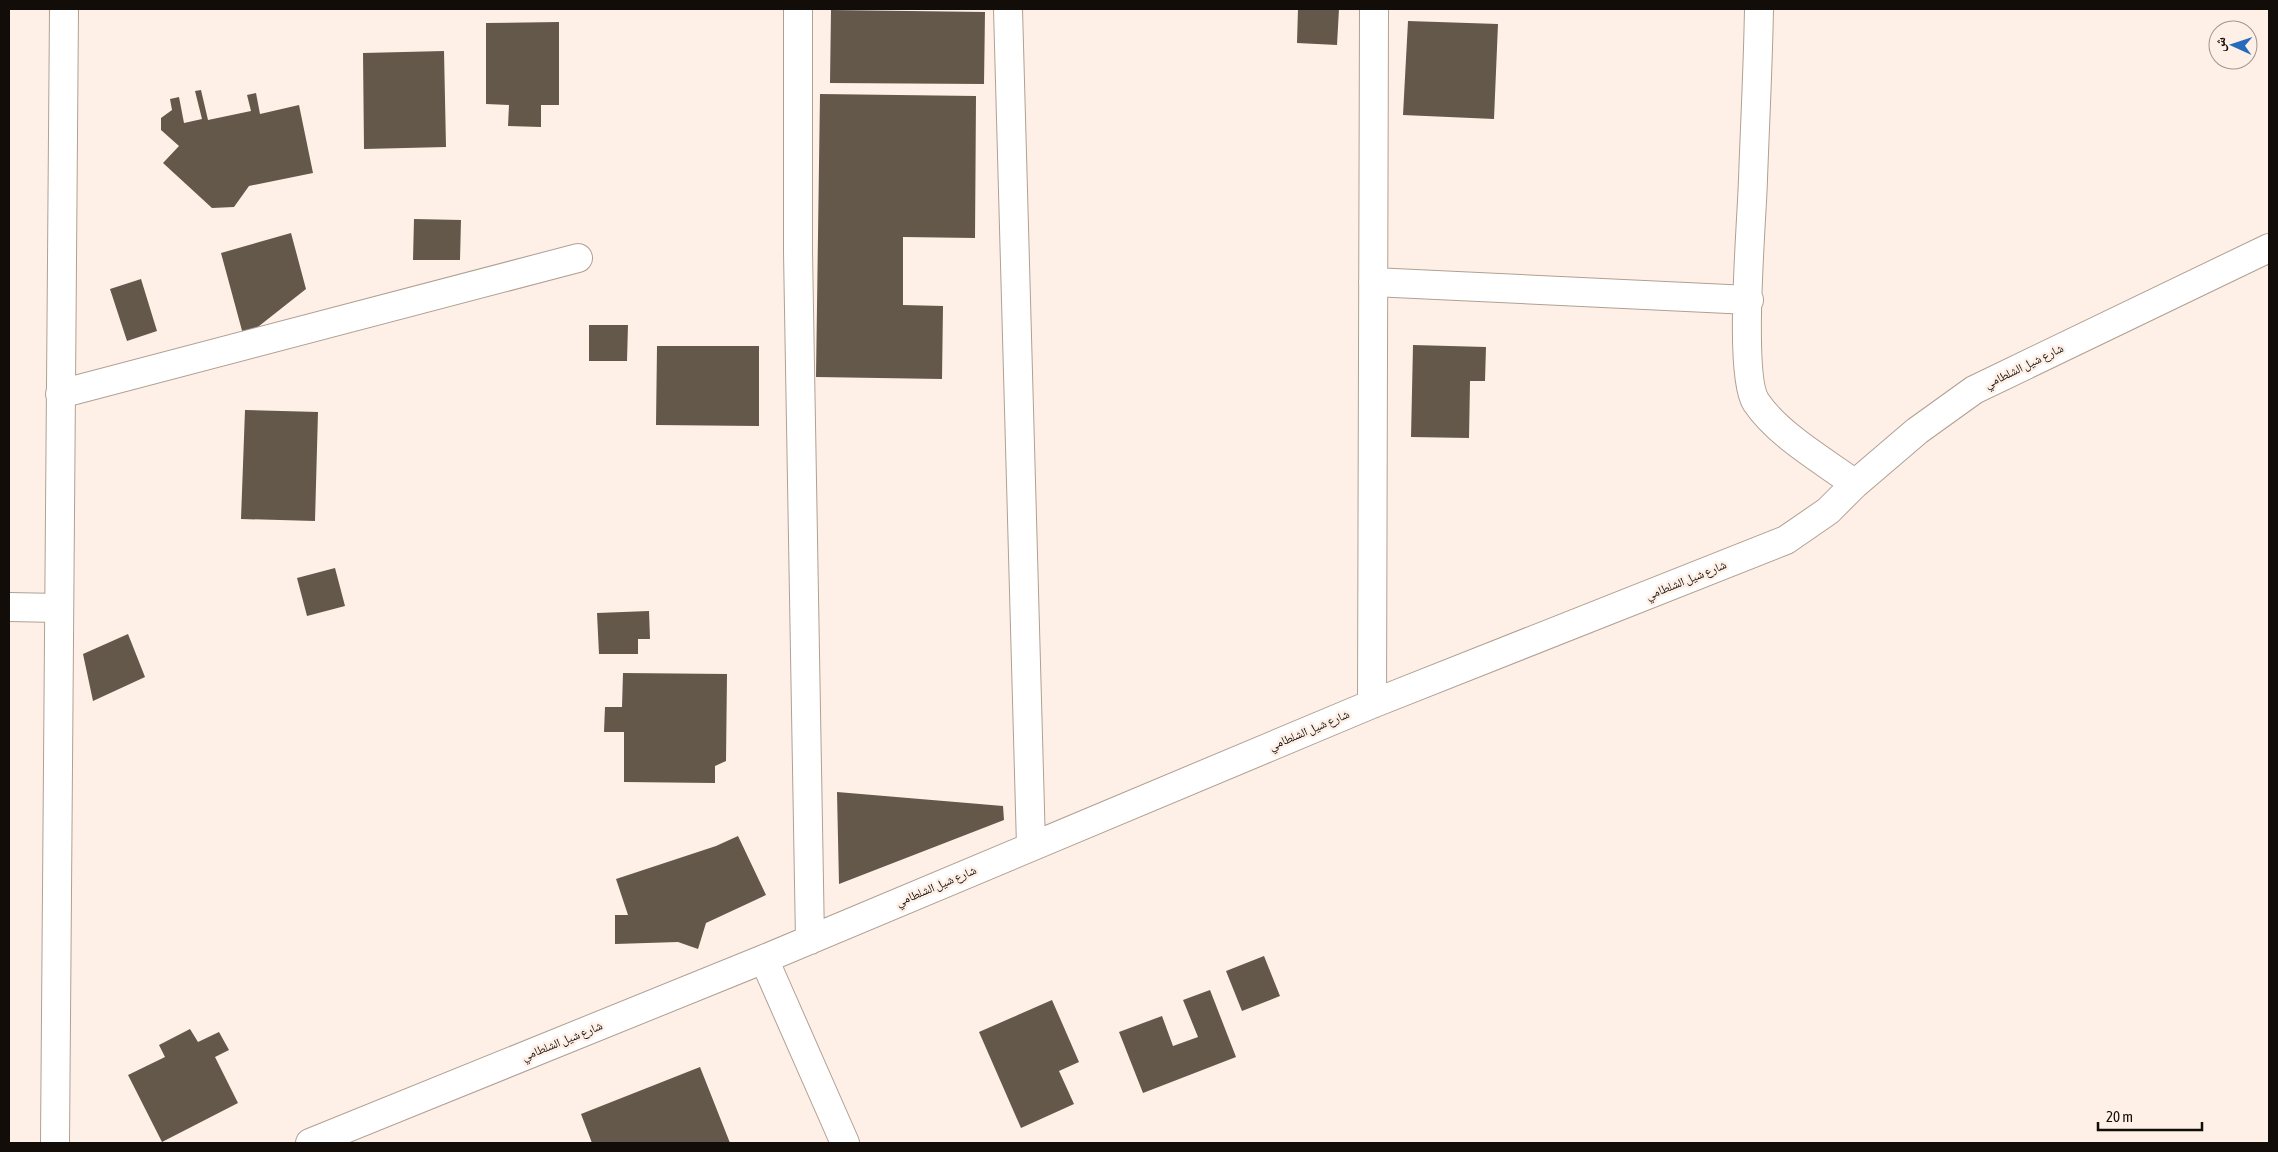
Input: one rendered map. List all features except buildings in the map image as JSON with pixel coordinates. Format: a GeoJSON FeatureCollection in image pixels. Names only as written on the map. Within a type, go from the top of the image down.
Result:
{"type":"FeatureCollection","features":[{"type":"Feature","properties":{"kind":"street"},"geometry":{"type":"LineString","coordinates":[[55,1143],[64,9]]}},
{"type":"Feature","properties":{"kind":"street"},"geometry":{"type":"LineString","coordinates":[[798,9],[799,262],[810,940]]}},
{"type":"Feature","properties":{"kind":"street"},"geometry":{"type":"LineString","coordinates":[[1008,9],[1031,846]]}},
{"type":"Feature","properties":{"kind":"street"},"geometry":{"type":"LineString","coordinates":[[1372,704],[1374,9]]}},
{"type":"Feature","properties":{"kind":"street"},"geometry":{"type":"LineString","coordinates":[[1759,9],[1748,365],[1756,401],[1778,426],[1855,484]]}},
{"type":"Feature","properties":{"kind":"street","name":"شارع شيل الشلطامي"},"geometry":{"type":"LineString","coordinates":[[310,1143],[810,940],[1372,704],[1786,540],[1828,511],[1855,484],[1917,431],[1974,390],[2269,248]]}},
{"type":"Feature","properties":{"kind":"street"},"geometry":{"type":"LineString","coordinates":[[60,394],[578,258]]}},
{"type":"Feature","properties":{"kind":"street"},"geometry":{"type":"LineString","coordinates":[[1373,282],[1749,300]]}},
{"type":"Feature","properties":{"kind":"street"},"geometry":{"type":"LineString","coordinates":[[9,607],[59,608]]}},
{"type":"Feature","properties":{"kind":"street"},"geometry":{"type":"LineString","coordinates":[[764,959],[845,1143]]}}]}
